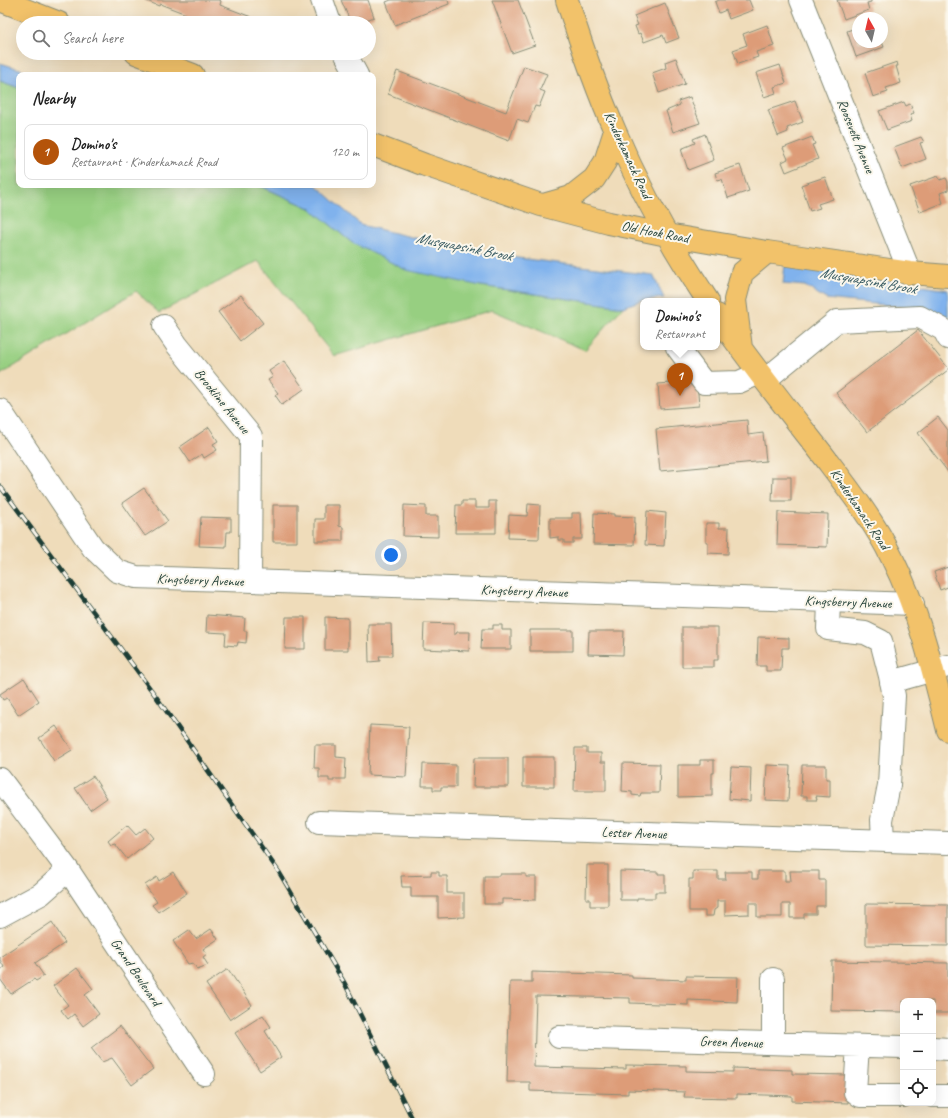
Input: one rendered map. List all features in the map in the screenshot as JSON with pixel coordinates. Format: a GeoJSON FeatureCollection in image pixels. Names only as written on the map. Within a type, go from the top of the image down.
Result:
{"type":"FeatureCollection","features":[{"type":"Feature","properties":{"kind":"main road"},"geometry":{"type":"LineString","coordinates":[[0,0],[41,16]]}},
{"type":"Feature","properties":{"kind":"main road","name":"Kinderkamack Road"},"geometry":{"type":"LineString","coordinates":[[567,0],[586,59],[615,131],[666,235],[705,298]]}},
{"type":"Feature","properties":{"kind":"main road"},"geometry":{"type":"LineString","coordinates":[[154,60],[185,72]]}},
{"type":"Feature","properties":{"kind":"main road"},"geometry":{"type":"LineString","coordinates":[[540,205],[571,198],[594,179],[605,162],[615,131]]}},
{"type":"Feature","properties":{"kind":"main road","name":"Old Hook Road"},"geometry":{"type":"LineString","coordinates":[[376,146],[540,205],[609,223],[666,235],[767,252],[910,273],[948,276]]}},
{"type":"Feature","properties":{"kind":"main road"},"geometry":{"type":"LineString","coordinates":[[741,349],[735,300],[742,272],[767,252]]}},
{"type":"Feature","properties":{"kind":"main road","name":"Kinderkamack Road"},"geometry":{"type":"LineString","coordinates":[[720,319],[843,481],[871,521],[892,557],[913,604],[920,625],[940,668],[948,730]]}},
{"type":"Feature","properties":{"kind":"street"},"geometry":{"type":"LineString","coordinates":[[322,0],[328,16]]}},
{"type":"Feature","properties":{"kind":"street","name":"Roosevelt Avenue"},"geometry":{"type":"LineString","coordinates":[[801,0],[910,273]]}},
{"type":"Feature","properties":{"kind":"street"},"geometry":{"type":"LineString","coordinates":[[349,60],[355,72]]}},
{"type":"Feature","properties":{"kind":"street"},"geometry":{"type":"LineString","coordinates":[[679,350],[704,383],[739,382],[763,377],[837,321],[920,317],[944,330],[948,338]]}},
{"type":"Feature","properties":{"kind":"street","name":"Brookline Avenue"},"geometry":{"type":"LineString","coordinates":[[164,326],[177,345],[251,436],[250,581]]}},
{"type":"Feature","properties":{"kind":"street","name":"Kingsberry Avenue"},"geometry":{"type":"LineString","coordinates":[[0,410],[93,548],[117,571],[136,577],[913,604]]}},
{"type":"Feature","properties":{"kind":"street"},"geometry":{"type":"LineString","coordinates":[[829,601],[828,629],[865,633],[881,641],[891,682],[894,696],[889,785],[882,820],[883,841]]}},
{"type":"Feature","properties":{"kind":"street"},"geometry":{"type":"LineString","coordinates":[[891,682],[940,668]]}},
{"type":"Feature","properties":{"kind":"street","name":"Grand Boulevard"},"geometry":{"type":"LineString","coordinates":[[0,779],[68,870],[204,1074]]}},
{"type":"Feature","properties":{"kind":"street","name":"Lester Avenue"},"geometry":{"type":"LineString","coordinates":[[319,822],[948,844]]}},
{"type":"Feature","properties":{"kind":"street"},"geometry":{"type":"LineString","coordinates":[[0,916],[41,894],[68,870]]}},
{"type":"Feature","properties":{"kind":"street"},"geometry":{"type":"LineString","coordinates":[[773,979],[774,1044]]}},
{"type":"Feature","properties":{"kind":"street","name":"Green Avenue"},"geometry":{"type":"LineString","coordinates":[[559,1037],[900,1047]]}},
{"type":"Feature","properties":{"kind":"street"},"geometry":{"type":"LineString","coordinates":[[858,1046],[855,1092],[860,1096],[900,1096]]}},
{"type":"Feature","properties":{"kind":"street"},"geometry":{"type":"LineString","coordinates":[[936,1048],[948,1049]]}},
{"type":"Feature","properties":{"kind":"street"},"geometry":{"type":"LineString","coordinates":[[936,1096],[948,1096]]}},
{"type":"Feature","properties":{"kind":"green space"},"geometry":{"type":"Polygon","coordinates":[[[0,81],[16,87],[16,188],[265,188],[310,208],[351,242],[481,286],[623,307],[585,350],[492,310],[334,356],[258,261],[159,313],[136,291],[0,375],[0,81]]]}},
{"type":"Feature","properties":{"kind":"water"},"geometry":{"type":"Polygon","coordinates":[[[0,63],[30,72],[16,72],[16,87],[0,81],[0,63]]]}},
{"type":"Feature","properties":{"kind":"water"},"geometry":{"type":"Polygon","coordinates":[[[265,188],[319,188],[361,225],[478,253],[653,275],[664,298],[640,298],[640,301],[623,307],[481,286],[406,270],[351,242],[310,208],[265,188]]]}},
{"type":"Feature","properties":{"kind":"water","name":"Musquapsink Brook"},"geometry":{"type":"Polygon","coordinates":[[[785,264],[948,290],[948,317],[904,307],[826,299],[805,286],[783,284],[785,264]]]}},
{"type":"Feature","properties":{"kind":"building"},"geometry":{"type":"Polygon","coordinates":[[[144,0],[218,0],[221,1],[220,5],[248,16],[185,16],[186,14],[160,4],[159,6],[144,0]]]}},
{"type":"Feature","properties":{"kind":"building"},"geometry":{"type":"Polygon","coordinates":[[[341,0],[368,0],[374,16],[348,16],[341,0]]]}},
{"type":"Feature","properties":{"kind":"building"},"geometry":{"type":"Polygon","coordinates":[[[391,0],[448,0],[449,4],[395,25],[386,2],[391,0]]]}},
{"type":"Feature","properties":{"kind":"building"},"geometry":{"type":"Polygon","coordinates":[[[492,0],[518,0],[535,45],[512,53],[492,0]]]}},
{"type":"Feature","properties":{"kind":"building"},"geometry":{"type":"Polygon","coordinates":[[[719,0],[749,0],[753,10],[729,19],[726,10],[719,13],[715,2],[719,0]]]}},
{"type":"Feature","properties":{"kind":"building"},"geometry":{"type":"Polygon","coordinates":[[[837,0],[871,0],[871,2],[867,3],[869,10],[863,12],[852,12],[852,16],[844,19],[837,0]]]}},
{"type":"Feature","properties":{"kind":"building"},"geometry":{"type":"Polygon","coordinates":[[[665,3],[679,38],[666,43],[663,35],[644,42],[640,33],[638,34],[635,26],[638,25],[634,16],[665,3]]]}},
{"type":"Feature","properties":{"kind":"building"},"geometry":{"type":"Polygon","coordinates":[[[767,25],[774,46],[756,52],[758,57],[738,64],[733,50],[747,45],[743,34],[767,25]]]}},
{"type":"Feature","properties":{"kind":"building"},"geometry":{"type":"Polygon","coordinates":[[[852,29],[852,45],[847,31],[852,29]]]}},
{"type":"Feature","properties":{"kind":"building"},"geometry":{"type":"Polygon","coordinates":[[[853,48],[881,48],[856,57],[853,48]]]}},
{"type":"Feature","properties":{"kind":"building"},"geometry":{"type":"Polygon","coordinates":[[[676,58],[685,84],[659,93],[652,73],[666,68],[665,62],[676,58]]]}},
{"type":"Feature","properties":{"kind":"building"},"geometry":{"type":"Polygon","coordinates":[[[897,62],[898,66],[896,66],[901,83],[886,88],[888,92],[873,97],[865,73],[897,62]]]}},
{"type":"Feature","properties":{"kind":"building"},"geometry":{"type":"Polygon","coordinates":[[[780,65],[786,83],[774,87],[776,93],[764,97],[756,73],[780,65]]]}},
{"type":"Feature","properties":{"kind":"building"},"geometry":{"type":"Polygon","coordinates":[[[524,66],[547,74],[540,90],[545,92],[539,107],[535,106],[528,123],[517,119],[509,141],[388,94],[397,71],[506,112],[524,66]]]}},
{"type":"Feature","properties":{"kind":"building"},"geometry":{"type":"Polygon","coordinates":[[[690,97],[700,123],[673,132],[666,111],[680,105],[678,101],[690,97]]]}},
{"type":"Feature","properties":{"kind":"building"},"geometry":{"type":"Polygon","coordinates":[[[795,101],[803,122],[787,128],[788,132],[778,136],[768,110],[795,101]]]}},
{"type":"Feature","properties":{"kind":"building"},"geometry":{"type":"Polygon","coordinates":[[[904,102],[906,106],[910,104],[914,113],[910,115],[912,121],[887,130],[879,111],[904,102]]]}},
{"type":"Feature","properties":{"kind":"building"},"geometry":{"type":"Polygon","coordinates":[[[705,134],[714,160],[688,170],[681,149],[695,143],[693,139],[705,134]]]}},
{"type":"Feature","properties":{"kind":"building"},"geometry":{"type":"Polygon","coordinates":[[[812,137],[815,144],[812,145],[818,159],[786,172],[782,162],[788,159],[783,148],[812,137]]]}},
{"type":"Feature","properties":{"kind":"building"},"geometry":{"type":"Polygon","coordinates":[[[921,137],[924,142],[920,143],[926,159],[902,168],[894,147],[921,137]]]}},
{"type":"Feature","properties":{"kind":"building"},"geometry":{"type":"Polygon","coordinates":[[[740,165],[749,191],[728,198],[722,179],[717,180],[715,173],[740,165]]]}},
{"type":"Feature","properties":{"kind":"building"},"geometry":{"type":"Polygon","coordinates":[[[938,176],[940,180],[946,178],[948,182],[948,190],[940,193],[943,203],[920,212],[910,186],[938,176]]]}},
{"type":"Feature","properties":{"kind":"building"},"geometry":{"type":"Polygon","coordinates":[[[825,177],[833,199],[818,204],[820,208],[810,211],[801,185],[825,177]]]}},
{"type":"Feature","properties":{"kind":"building"},"geometry":{"type":"Polygon","coordinates":[[[241,295],[263,323],[240,341],[218,312],[241,295]]]}},
{"type":"Feature","properties":{"kind":"building"},"geometry":{"type":"Polygon","coordinates":[[[918,330],[948,370],[867,432],[836,393],[918,330]]]}},
{"type":"Feature","properties":{"kind":"building"},"geometry":{"type":"Polygon","coordinates":[[[284,361],[304,389],[282,405],[275,395],[278,393],[268,380],[273,377],[269,371],[284,361]]]}},
{"type":"Feature","properties":{"kind":"building"},"geometry":{"type":"Polygon","coordinates":[[[697,381],[699,406],[660,409],[658,384],[697,381]]]}},
{"type":"Feature","properties":{"kind":"building"},"geometry":{"type":"Polygon","coordinates":[[[938,417],[948,430],[948,472],[918,433],[938,417]]]}},
{"type":"Feature","properties":{"kind":"building"},"geometry":{"type":"Polygon","coordinates":[[[747,420],[748,435],[763,433],[766,461],[660,471],[656,429],[747,420]]]}},
{"type":"Feature","properties":{"kind":"building"},"geometry":{"type":"Polygon","coordinates":[[[209,427],[218,441],[213,444],[217,450],[204,458],[202,454],[190,462],[180,447],[209,427]]]}},
{"type":"Feature","properties":{"kind":"building"},"geometry":{"type":"Polygon","coordinates":[[[773,477],[791,477],[791,501],[772,501],[773,477]]]}},
{"type":"Feature","properties":{"kind":"building"},"geometry":{"type":"Polygon","coordinates":[[[144,488],[168,521],[145,536],[122,503],[144,488]]]}},
{"type":"Feature","properties":{"kind":"building"},"geometry":{"type":"Polygon","coordinates":[[[462,501],[475,501],[475,508],[489,508],[489,501],[496,501],[496,533],[455,533],[456,505],[462,505],[462,501]]]}},
{"type":"Feature","properties":{"kind":"building"},"geometry":{"type":"Polygon","coordinates":[[[528,504],[540,505],[539,539],[508,538],[509,515],[527,516],[528,504]]]}},
{"type":"Feature","properties":{"kind":"building"},"geometry":{"type":"Polygon","coordinates":[[[273,505],[297,505],[297,542],[273,542],[273,505]]]}},
{"type":"Feature","properties":{"kind":"building"},"geometry":{"type":"Polygon","coordinates":[[[324,505],[339,505],[339,526],[343,527],[343,541],[315,541],[315,519],[324,519],[324,505]]]}},
{"type":"Feature","properties":{"kind":"building"},"geometry":{"type":"Polygon","coordinates":[[[404,505],[426,506],[426,516],[438,516],[438,537],[403,536],[404,505]]]}},
{"type":"Feature","properties":{"kind":"building"},"geometry":{"type":"Polygon","coordinates":[[[647,511],[666,513],[664,546],[645,545],[647,511]]]}},
{"type":"Feature","properties":{"kind":"building"},"geometry":{"type":"Polygon","coordinates":[[[778,512],[828,514],[827,547],[777,545],[778,512]]]}},
{"type":"Feature","properties":{"kind":"building"},"geometry":{"type":"Polygon","coordinates":[[[572,513],[581,513],[582,539],[573,539],[573,543],[564,543],[564,540],[558,540],[558,537],[550,538],[550,518],[572,518],[572,513]]]}},
{"type":"Feature","properties":{"kind":"building"},"geometry":{"type":"Polygon","coordinates":[[[594,513],[635,517],[634,545],[593,544],[594,513]]]}},
{"type":"Feature","properties":{"kind":"building"},"geometry":{"type":"Polygon","coordinates":[[[201,517],[231,518],[231,532],[227,532],[226,547],[199,546],[201,517]]]}},
{"type":"Feature","properties":{"kind":"building"},"geometry":{"type":"Polygon","coordinates":[[[706,523],[719,523],[719,528],[729,528],[728,554],[708,553],[708,542],[706,542],[706,523]]]}},
{"type":"Feature","properties":{"kind":"building"},"geometry":{"type":"Polygon","coordinates":[[[948,567],[948,587],[940,590],[934,572],[948,567]]]}},
{"type":"Feature","properties":{"kind":"building"},"geometry":{"type":"Polygon","coordinates":[[[207,615],[245,618],[244,631],[247,631],[246,643],[238,642],[237,646],[225,645],[226,633],[206,632],[207,615]]]}},
{"type":"Feature","properties":{"kind":"building"},"geometry":{"type":"Polygon","coordinates":[[[286,617],[305,617],[305,649],[285,649],[286,617]]]}},
{"type":"Feature","properties":{"kind":"building"},"geometry":{"type":"Polygon","coordinates":[[[325,617],[348,618],[348,650],[325,650],[325,617]]]}},
{"type":"Feature","properties":{"kind":"building"},"geometry":{"type":"Polygon","coordinates":[[[424,623],[454,624],[454,634],[457,632],[470,632],[469,651],[423,649],[424,623]]]}},
{"type":"Feature","properties":{"kind":"building"},"geometry":{"type":"Polygon","coordinates":[[[368,624],[391,624],[392,656],[379,656],[380,661],[369,662],[368,624]]]}},
{"type":"Feature","properties":{"kind":"building"},"geometry":{"type":"Polygon","coordinates":[[[493,625],[502,625],[502,630],[511,630],[511,649],[481,649],[482,629],[493,629],[493,625]]]}},
{"type":"Feature","properties":{"kind":"building"},"geometry":{"type":"Polygon","coordinates":[[[682,627],[718,627],[718,660],[714,660],[714,667],[682,667],[682,627]]]}},
{"type":"Feature","properties":{"kind":"building"},"geometry":{"type":"Polygon","coordinates":[[[530,630],[573,630],[573,651],[530,651],[530,630]]]}},
{"type":"Feature","properties":{"kind":"building"},"geometry":{"type":"Polygon","coordinates":[[[589,631],[624,631],[623,655],[588,654],[589,631]]]}},
{"type":"Feature","properties":{"kind":"building"},"geometry":{"type":"Polygon","coordinates":[[[758,637],[789,638],[789,648],[782,648],[781,671],[766,671],[766,666],[757,666],[758,637]]]}},
{"type":"Feature","properties":{"kind":"building"},"geometry":{"type":"Polygon","coordinates":[[[24,678],[39,701],[18,715],[7,698],[3,700],[0,694],[24,678]]]}},
{"type":"Feature","properties":{"kind":"building"},"geometry":{"type":"Polygon","coordinates":[[[370,725],[409,727],[406,777],[368,775],[370,725]]]}},
{"type":"Feature","properties":{"kind":"building"},"geometry":{"type":"Polygon","coordinates":[[[56,726],[72,750],[54,761],[39,738],[56,726]]]}},
{"type":"Feature","properties":{"kind":"building"},"geometry":{"type":"Polygon","coordinates":[[[315,745],[336,745],[336,757],[346,758],[345,779],[334,779],[334,781],[329,781],[329,778],[319,778],[319,768],[314,768],[315,745]]]}},
{"type":"Feature","properties":{"kind":"building"},"geometry":{"type":"Polygon","coordinates":[[[575,748],[587,748],[587,753],[601,753],[601,762],[606,762],[606,791],[574,791],[575,748]]]}},
{"type":"Feature","properties":{"kind":"building"},"geometry":{"type":"Polygon","coordinates":[[[523,757],[554,757],[554,787],[523,787],[523,757]]]}},
{"type":"Feature","properties":{"kind":"building"},"geometry":{"type":"Polygon","coordinates":[[[474,758],[508,758],[508,787],[473,787],[474,758]]]}},
{"type":"Feature","properties":{"kind":"building"},"geometry":{"type":"Polygon","coordinates":[[[700,760],[714,760],[714,773],[712,773],[712,796],[678,797],[678,765],[700,765],[700,760]]]}},
{"type":"Feature","properties":{"kind":"building"},"geometry":{"type":"Polygon","coordinates":[[[623,763],[660,764],[659,793],[641,793],[640,796],[632,795],[632,792],[622,791],[623,763]]]}},
{"type":"Feature","properties":{"kind":"building"},"geometry":{"type":"Polygon","coordinates":[[[423,764],[456,765],[456,787],[441,787],[441,790],[433,790],[433,786],[422,786],[423,764]]]}},
{"type":"Feature","properties":{"kind":"building"},"geometry":{"type":"Polygon","coordinates":[[[767,765],[790,766],[788,801],[765,800],[767,765]]]}},
{"type":"Feature","properties":{"kind":"building"},"geometry":{"type":"Polygon","coordinates":[[[802,765],[826,765],[826,779],[830,779],[830,797],[816,796],[817,800],[807,800],[807,796],[801,796],[802,765]]]}},
{"type":"Feature","properties":{"kind":"building"},"geometry":{"type":"Polygon","coordinates":[[[731,767],[751,768],[750,801],[729,799],[731,767]]]}},
{"type":"Feature","properties":{"kind":"building"},"geometry":{"type":"Polygon","coordinates":[[[93,776],[107,798],[90,810],[75,788],[93,776]]]}},
{"type":"Feature","properties":{"kind":"building"},"geometry":{"type":"Polygon","coordinates":[[[127,825],[136,835],[145,828],[153,838],[127,859],[115,844],[111,845],[108,841],[127,825]]]}},
{"type":"Feature","properties":{"kind":"building"},"geometry":{"type":"Polygon","coordinates":[[[587,865],[608,865],[608,906],[590,906],[590,899],[586,899],[587,865]]]}},
{"type":"Feature","properties":{"kind":"building"},"geometry":{"type":"Polygon","coordinates":[[[620,871],[658,872],[658,874],[665,874],[665,892],[655,892],[655,898],[620,900],[620,871]]]}},
{"type":"Feature","properties":{"kind":"building"},"geometry":{"type":"Polygon","coordinates":[[[693,871],[718,871],[718,879],[726,879],[725,872],[752,872],[752,879],[758,879],[758,871],[785,871],[785,881],[791,881],[790,871],[819,871],[819,880],[825,880],[825,906],[816,906],[816,914],[804,914],[804,918],[790,918],[790,904],[782,904],[782,917],[757,917],[757,903],[749,903],[749,914],[725,915],[725,901],[717,901],[717,908],[714,910],[713,916],[705,916],[705,911],[689,911],[689,879],[693,879],[693,871]]]}},
{"type":"Feature","properties":{"kind":"building"},"geometry":{"type":"Polygon","coordinates":[[[173,872],[187,893],[158,912],[152,905],[157,902],[145,885],[157,877],[159,881],[173,872]]]}},
{"type":"Feature","properties":{"kind":"building"},"geometry":{"type":"Polygon","coordinates":[[[431,872],[439,872],[439,876],[447,876],[447,893],[464,893],[464,917],[438,918],[438,897],[411,897],[411,887],[402,887],[401,876],[431,875],[431,872]]]}},
{"type":"Feature","properties":{"kind":"building"},"geometry":{"type":"Polygon","coordinates":[[[500,874],[526,874],[526,877],[536,877],[536,900],[502,899],[502,904],[484,904],[484,876],[500,876],[500,874]]]}},
{"type":"Feature","properties":{"kind":"building"},"geometry":{"type":"Polygon","coordinates":[[[866,904],[948,905],[948,946],[866,945],[866,904]]]}},
{"type":"Feature","properties":{"kind":"building"},"geometry":{"type":"Polygon","coordinates":[[[52,922],[65,943],[35,963],[44,976],[36,981],[34,979],[11,994],[0,979],[0,970],[4,967],[0,957],[52,922]]]}},
{"type":"Feature","properties":{"kind":"building"},"geometry":{"type":"Polygon","coordinates":[[[211,929],[218,939],[203,949],[207,954],[203,957],[208,965],[197,969],[193,963],[188,964],[173,941],[189,930],[196,939],[211,929]]]}},
{"type":"Feature","properties":{"kind":"building"},"geometry":{"type":"Polygon","coordinates":[[[832,961],[948,963],[948,1013],[936,1013],[936,998],[900,998],[900,1012],[831,1011],[832,961]]]}},
{"type":"Feature","properties":{"kind":"building"},"geometry":{"type":"Polygon","coordinates":[[[77,968],[93,989],[85,995],[99,1014],[83,1026],[74,1014],[68,1019],[61,1010],[68,1005],[53,986],[77,968]]]}},
{"type":"Feature","properties":{"kind":"building"},"geometry":{"type":"Polygon","coordinates":[[[228,969],[252,1005],[230,1020],[206,984],[228,969]]]}},
{"type":"Feature","properties":{"kind":"building"},"geometry":{"type":"Polygon","coordinates":[[[532,972],[632,975],[632,978],[686,980],[686,976],[738,977],[737,1002],[688,1000],[688,1005],[630,1003],[630,998],[536,996],[534,1067],[626,1069],[626,1065],[686,1066],[686,1071],[733,1072],[733,1068],[792,1070],[792,1074],[849,1075],[848,1103],[792,1101],[792,1096],[737,1094],[737,1098],[684,1097],[685,1092],[628,1090],[628,1094],[530,1091],[530,1082],[507,1082],[510,982],[532,982],[532,972]]]}},
{"type":"Feature","properties":{"kind":"building"},"geometry":{"type":"Polygon","coordinates":[[[263,1015],[271,1027],[265,1031],[281,1057],[260,1071],[235,1033],[263,1015]]]}},
{"type":"Feature","properties":{"kind":"building"},"geometry":{"type":"Polygon","coordinates":[[[120,1026],[153,1069],[132,1085],[112,1058],[102,1062],[91,1048],[120,1026]]]}},
{"type":"Feature","properties":{"kind":"railway"},"geometry":{"type":"LineString","coordinates":[[0,486],[155,695],[279,872],[345,984],[412,1118]]}},
{"type":"Feature","properties":{"kind":"place","name":"Domino's"},"geometry":{"type":"Point","coordinates":[680,396]}}]}
